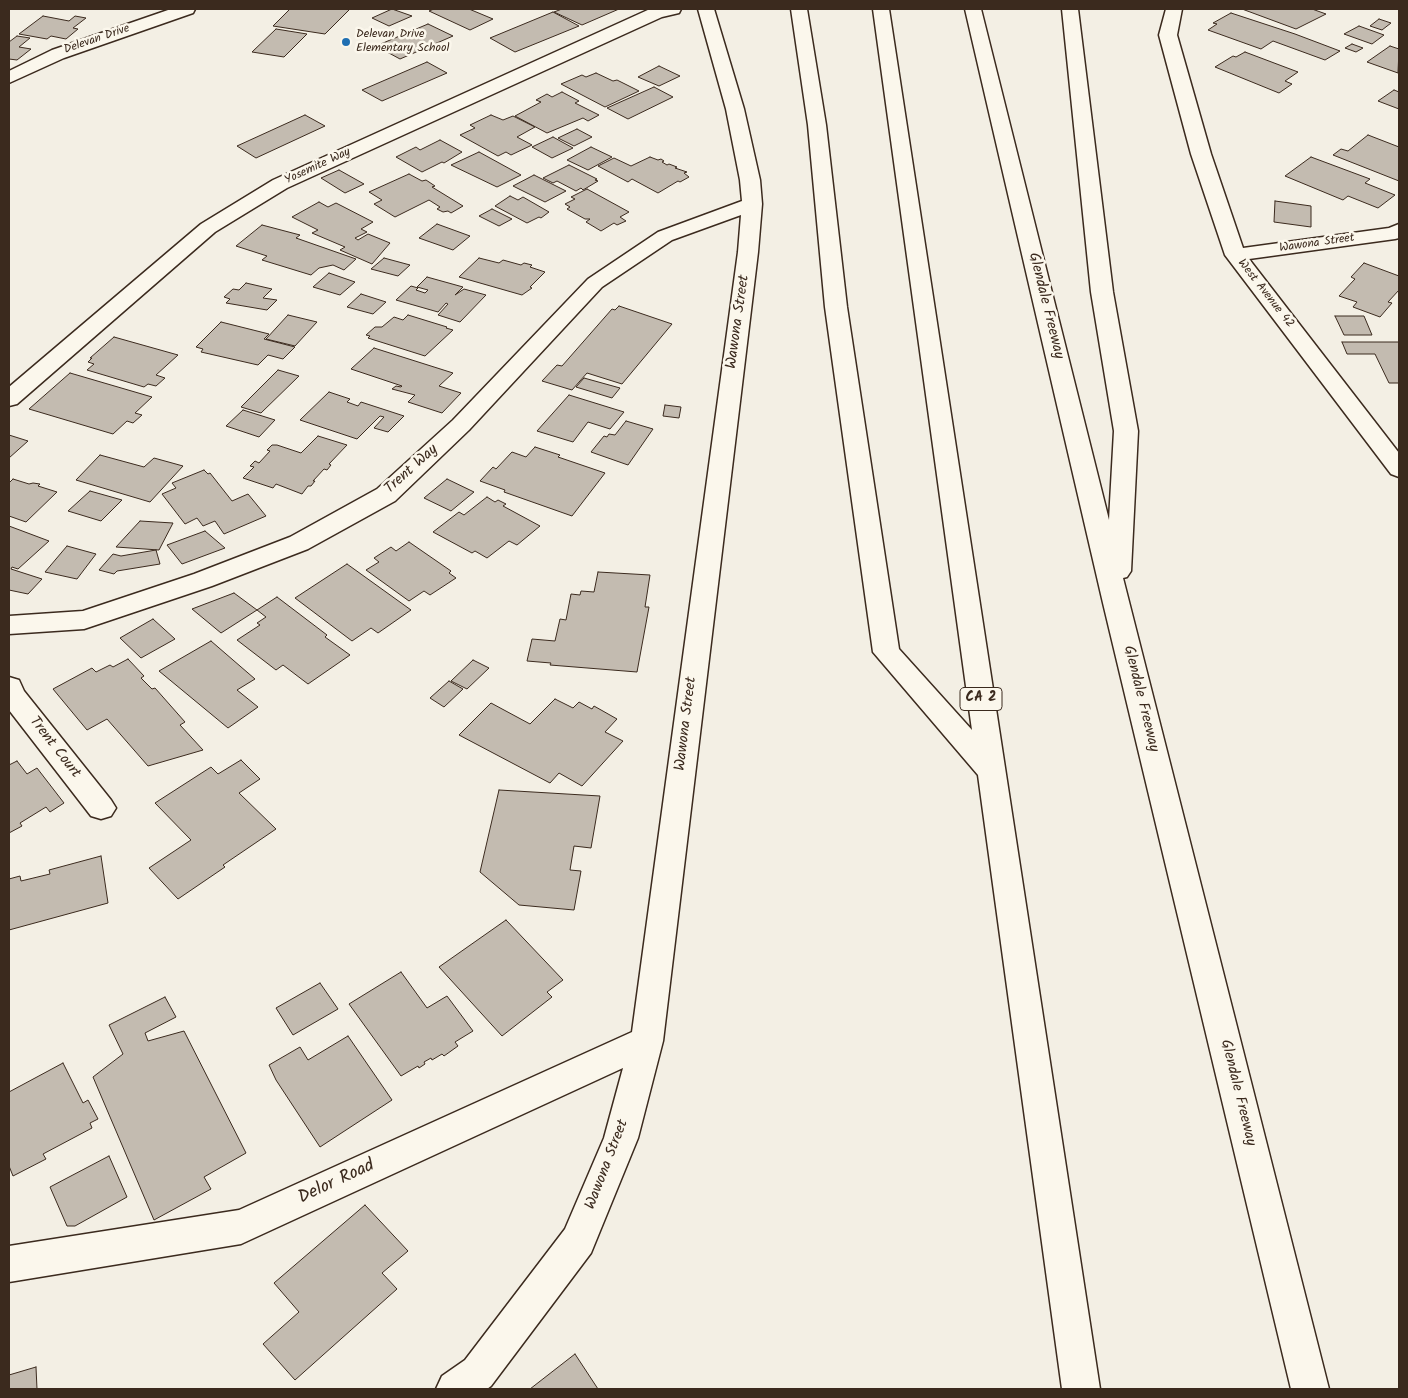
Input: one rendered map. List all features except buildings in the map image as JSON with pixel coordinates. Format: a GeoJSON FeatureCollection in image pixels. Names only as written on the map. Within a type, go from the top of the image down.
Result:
{"type":"FeatureCollection","features":[{"type":"Feature","properties":{"kind":"main road","name":"Delevan Drive"},"geometry":{"type":"LineString","coordinates":[[9,78],[58,54],[187,9]]}},
{"type":"Feature","properties":{"kind":"main road","name":"Yosemite Way"},"geometry":{"type":"LineString","coordinates":[[9,399],[208,228],[280,184],[656,13],[674,9]]}},
{"type":"Feature","properties":{"kind":"main road","name":"Wawona Street"},"geometry":{"type":"LineString","coordinates":[[455,1389],[478,1373],[578,1241],[621,1138],[647,1041],[748,252],[752,204],[750,180],[735,109],[706,9]]}},
{"type":"Feature","properties":{"kind":"main road"},"geometry":{"type":"LineString","coordinates":[[799,9],[817,125],[836,307],[886,652],[992,772]]}},
{"type":"Feature","properties":{"kind":"main road","name":"CA 2"},"geometry":{"type":"LineString","coordinates":[[881,9],[1081,1389]]}},
{"type":"Feature","properties":{"kind":"main road","name":"Glendale Freeway"},"geometry":{"type":"LineString","coordinates":[[973,9],[1116,603],[1310,1389]]}},
{"type":"Feature","properties":{"kind":"main road"},"geometry":{"type":"LineString","coordinates":[[1070,9],[1102,292],[1126,430],[1116,603]]}},
{"type":"Feature","properties":{"kind":"main road","name":"West Avenue 42"},"geometry":{"type":"LineString","coordinates":[[1174,9],[1168,35],[1201,154],[1235,255],[1399,468]]}},
{"type":"Feature","properties":{"kind":"main road","name":"Trent Way"},"geometry":{"type":"LineString","coordinates":[[9,625],[84,620],[203,580],[299,543],[386,495],[461,425],[596,282],[665,236],[752,204]]}},
{"type":"Feature","properties":{"kind":"main road","name":"Wawona Street"},"geometry":{"type":"LineString","coordinates":[[1235,255],[1395,233],[1399,230]]}},
{"type":"Feature","properties":{"kind":"main road","name":"Trent Court"},"geometry":{"type":"LineString","coordinates":[[9,687],[13,696],[101,808]]}},
{"type":"Feature","properties":{"kind":"main road","name":"Delor Road"},"geometry":{"type":"LineString","coordinates":[[9,1264],[242,1228],[647,1041]]}},
{"type":"Feature","properties":{"kind":"place","name":"Delevan Drive Elementary School"},"geometry":{"type":"Point","coordinates":[346,42]}}]}
